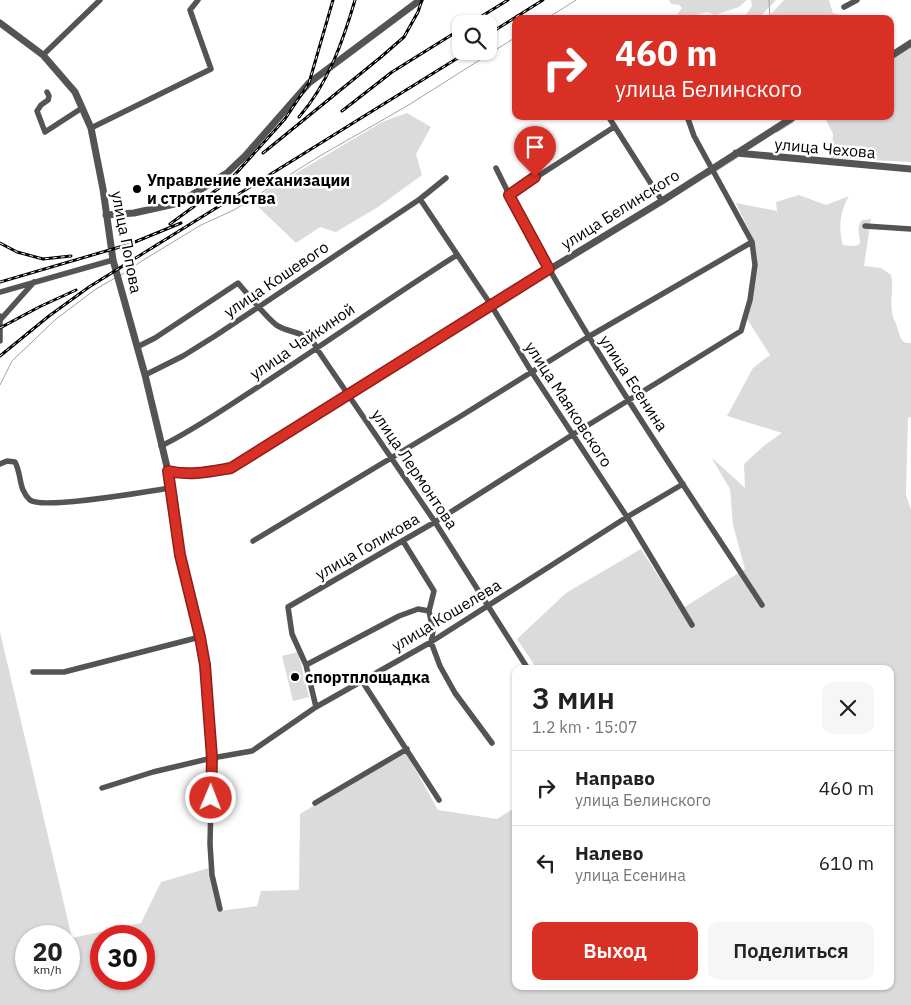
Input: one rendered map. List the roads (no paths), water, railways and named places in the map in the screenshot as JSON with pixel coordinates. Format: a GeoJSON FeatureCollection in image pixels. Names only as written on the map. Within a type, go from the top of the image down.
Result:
{"type":"FeatureCollection","features":[{"type":"Feature","properties":{"kind":"street"},"geometry":{"type":"LineString","coordinates":[[43,55],[100,0]]}},
{"type":"Feature","properties":{"kind":"street"},"geometry":{"type":"LineString","coordinates":[[91,128],[211,69],[190,10],[198,0]]}},
{"type":"Feature","properties":{"kind":"street"},"geometry":{"type":"LineString","coordinates":[[106,215],[134,213],[178,204],[227,173],[245,156],[309,83],[420,0]]}},
{"type":"Feature","properties":{"kind":"street"},"geometry":{"type":"LineString","coordinates":[[844,7],[857,0]]}},
{"type":"Feature","properties":{"kind":"street","name":"улица Попова"},"geometry":{"type":"LineString","coordinates":[[0,23],[43,55],[75,92],[91,128],[103,189],[113,260],[144,375],[160,446]]}},
{"type":"Feature","properties":{"kind":"street"},"geometry":{"type":"LineString","coordinates":[[894,54],[911,44]]}},
{"type":"Feature","properties":{"kind":"street"},"geometry":{"type":"LineString","coordinates":[[48,92],[48,100],[41,104],[37,110],[45,132],[82,108]]}},
{"type":"Feature","properties":{"kind":"street"},"geometry":{"type":"LineString","coordinates":[[610,120],[662,201]]}},
{"type":"Feature","properties":{"kind":"street"},"geometry":{"type":"LineString","coordinates":[[253,541],[392,458],[531,371],[752,242],[694,136],[688,120]]}},
{"type":"Feature","properties":{"kind":"street","name":"улица Белинского"},"geometry":{"type":"LineString","coordinates":[[168,471],[195,474],[231,468],[549,269],[662,201],[784,120]]}},
{"type":"Feature","properties":{"kind":"street"},"geometry":{"type":"LineString","coordinates":[[509,195],[614,127]]}},
{"type":"Feature","properties":{"kind":"street","name":"улица Чехова"},"geometry":{"type":"LineString","coordinates":[[736,153],[911,170]]}},
{"type":"Feature","properties":{"kind":"street","name":"улица Есенина"},"geometry":{"type":"LineString","coordinates":[[496,168],[549,269],[588,337],[762,605]]}},
{"type":"Feature","properties":{"kind":"street","name":"улица Кошевого"},"geometry":{"type":"LineString","coordinates":[[144,375],[184,356],[420,199],[446,178]]}},
{"type":"Feature","properties":{"kind":"street","name":"улица Маяковского"},"geometry":{"type":"LineString","coordinates":[[420,199],[491,305],[572,435],[627,517],[692,625]]}},
{"type":"Feature","properties":{"kind":"street"},"geometry":{"type":"LineString","coordinates":[[865,226],[911,229]]}},
{"type":"Feature","properties":{"kind":"street","name":"улица Голикова"},"geometry":{"type":"LineString","coordinates":[[316,707],[306,665],[292,634],[288,607],[435,522],[741,331],[750,300],[755,265],[752,242]]}},
{"type":"Feature","properties":{"kind":"street","name":"улица Чайкиной"},"geometry":{"type":"LineString","coordinates":[[160,446],[185,434],[318,349],[386,300],[457,255]]}},
{"type":"Feature","properties":{"kind":"street"},"geometry":{"type":"LineString","coordinates":[[0,292],[113,260]]}},
{"type":"Feature","properties":{"kind":"street"},"geometry":{"type":"LineString","coordinates":[[0,342],[0,317],[34,282]]}},
{"type":"Feature","properties":{"kind":"street","name":"улица Лермонтова"},"geometry":{"type":"LineString","coordinates":[[136,347],[155,338],[238,283],[276,325],[306,335],[315,342],[348,395],[435,522],[525,665]]}},
{"type":"Feature","properties":{"kind":"street"},"geometry":{"type":"LineString","coordinates":[[160,446],[168,471],[180,555],[205,665],[212,758],[210,844],[212,875],[220,909]]}},
{"type":"Feature","properties":{"kind":"street"},"geometry":{"type":"LineString","coordinates":[[0,464],[7,461],[15,462],[21,488],[34,503],[77,502],[170,488]]}},
{"type":"Feature","properties":{"kind":"street","name":"улица Кошелева"},"geometry":{"type":"LineString","coordinates":[[102,788],[153,772],[252,751],[316,707],[431,642],[627,517],[683,484]]}},
{"type":"Feature","properties":{"kind":"street"},"geometry":{"type":"LineString","coordinates":[[403,541],[434,591],[429,611],[433,631],[431,642],[440,666],[455,693],[492,743]]}},
{"type":"Feature","properties":{"kind":"street"},"geometry":{"type":"LineString","coordinates":[[306,665],[418,608],[429,611]]}},
{"type":"Feature","properties":{"kind":"street"},"geometry":{"type":"LineString","coordinates":[[33,672],[64,672],[200,637]]}},
{"type":"Feature","properties":{"kind":"street"},"geometry":{"type":"LineString","coordinates":[[362,681],[439,800]]}},
{"type":"Feature","properties":{"kind":"street"},"geometry":{"type":"LineString","coordinates":[[315,803],[407,749]]}},
{"type":"Feature","properties":{"kind":"waterway"},"geometry":{"type":"LineString","coordinates":[[552,15],[576,0]]}},
{"type":"Feature","properties":{"kind":"waterway"},"geometry":{"type":"LineString","coordinates":[[769,0],[770,15]]}},
{"type":"Feature","properties":{"kind":"waterway"},"geometry":{"type":"LineString","coordinates":[[121,275],[201,225],[234,210],[318,157],[407,106],[512,40]]}},
{"type":"Feature","properties":{"kind":"waterway"},"geometry":{"type":"LineString","coordinates":[[777,132],[793,122]]}},
{"type":"Feature","properties":{"kind":"waterway"},"geometry":{"type":"LineString","coordinates":[[716,171],[738,157]]}},
{"type":"Feature","properties":{"kind":"waterway"},"geometry":{"type":"LineString","coordinates":[[705,177],[713,173]]}},
{"type":"Feature","properties":{"kind":"waterway"},"geometry":{"type":"LineString","coordinates":[[0,385],[12,361],[56,319],[96,289],[115,278]]}},
{"type":"Feature","properties":{"kind":"railway"},"geometry":{"type":"LineString","coordinates":[[170,224],[230,180],[285,119],[309,83],[333,0]]}},
{"type":"Feature","properties":{"kind":"railway"},"geometry":{"type":"LineString","coordinates":[[299,117],[318,91],[333,62],[355,0]]}},
{"type":"Feature","properties":{"kind":"railway"},"geometry":{"type":"LineString","coordinates":[[263,153],[404,37],[418,12],[422,0]]}},
{"type":"Feature","properties":{"kind":"railway"},"geometry":{"type":"LineString","coordinates":[[484,15],[508,0]]}},
{"type":"Feature","properties":{"kind":"railway"},"geometry":{"type":"LineString","coordinates":[[519,15],[543,0]]}},
{"type":"Feature","properties":{"kind":"railway"},"geometry":{"type":"LineString","coordinates":[[497,29],[512,20]]}},
{"type":"Feature","properties":{"kind":"railway"},"geometry":{"type":"LineString","coordinates":[[342,111],[392,72],[452,35]]}},
{"type":"Feature","properties":{"kind":"railway"},"geometry":{"type":"LineString","coordinates":[[0,356],[49,316],[89,287],[455,60]]}},
{"type":"Feature","properties":{"kind":"railway"},"geometry":{"type":"LineString","coordinates":[[0,282],[130,244],[181,223]]}},
{"type":"Feature","properties":{"kind":"railway"},"geometry":{"type":"LineString","coordinates":[[0,243],[17,252],[43,259],[71,256]]}},
{"type":"Feature","properties":{"kind":"railway"},"geometry":{"type":"LineString","coordinates":[[0,328],[76,290]]}},
{"type":"Feature","properties":{"kind":"place","name":"Управление механизации и строительства"},"geometry":{"type":"Point","coordinates":[137,189]}},
{"type":"Feature","properties":{"kind":"place","name":"спортплощадка"},"geometry":{"type":"Point","coordinates":[295,677]}}]}
